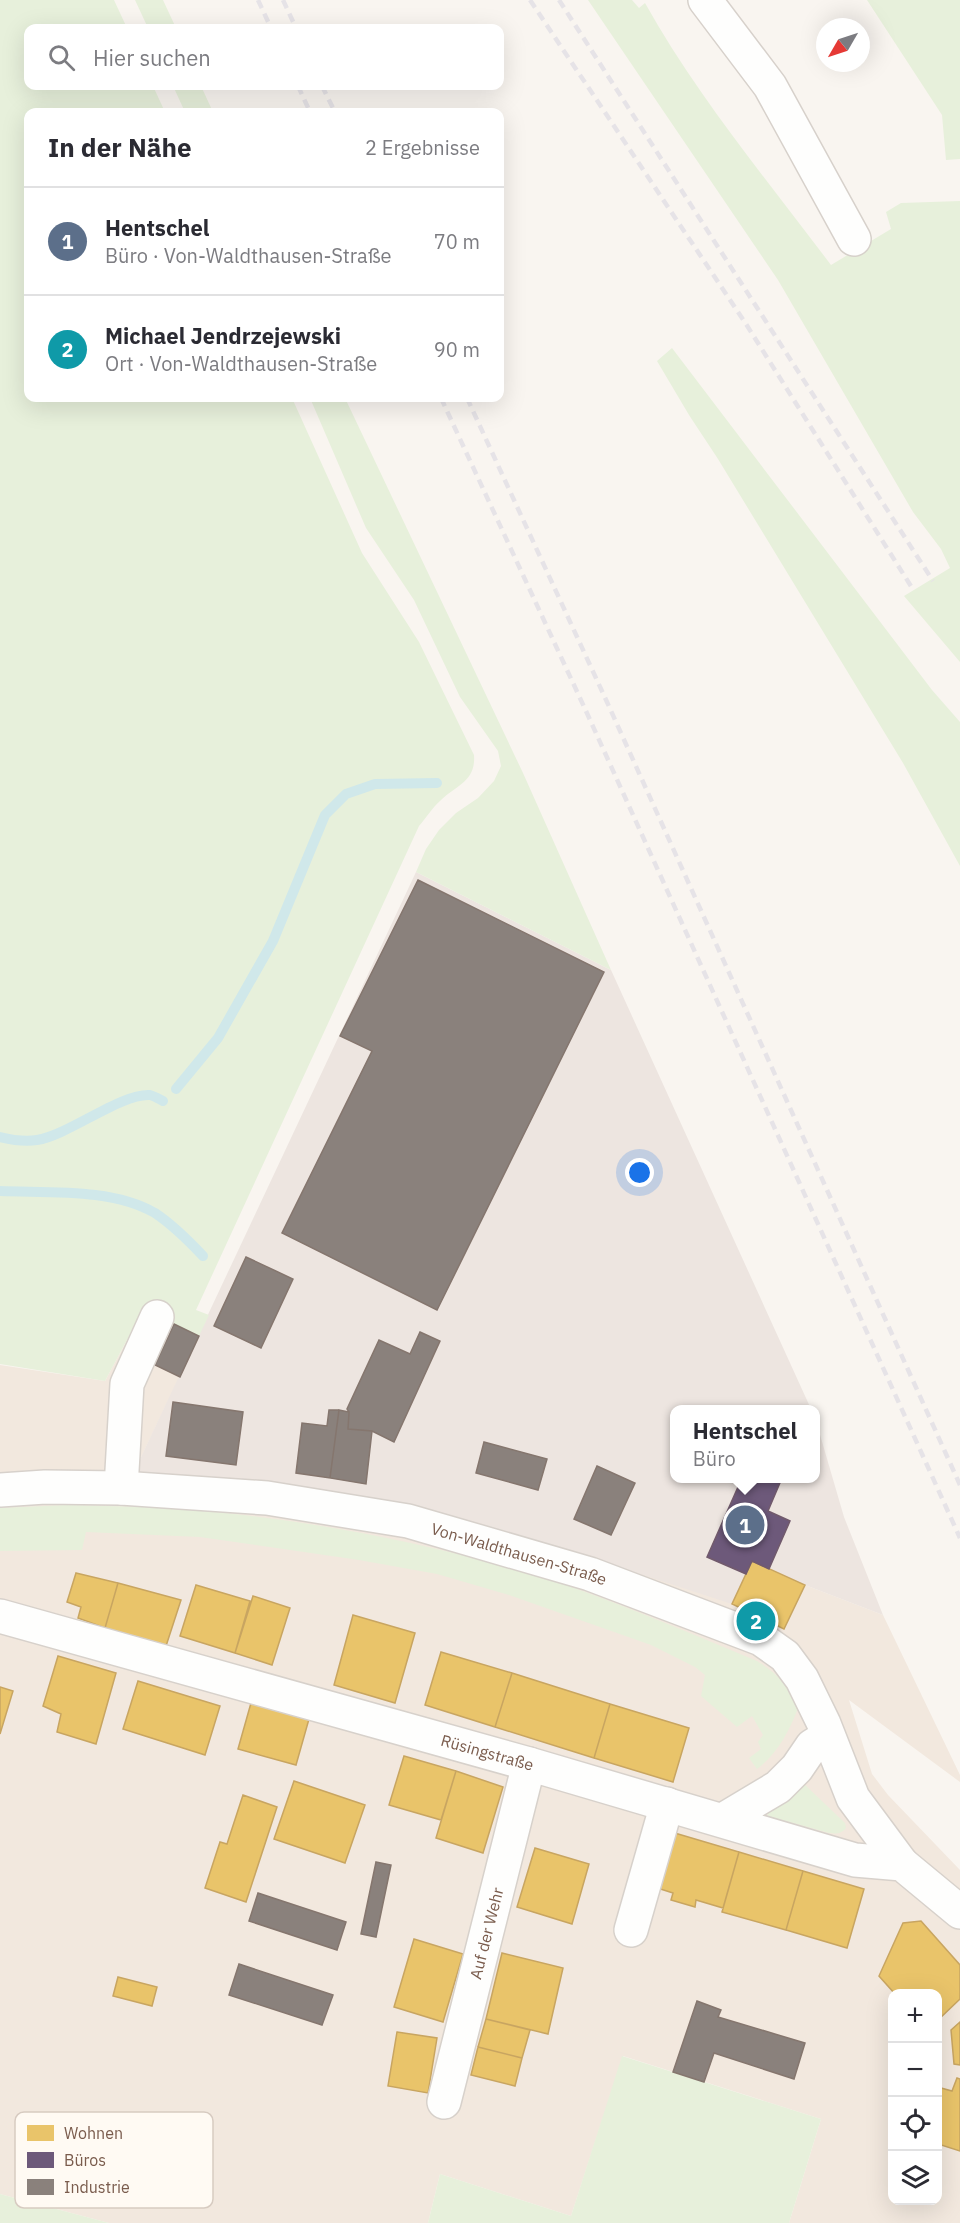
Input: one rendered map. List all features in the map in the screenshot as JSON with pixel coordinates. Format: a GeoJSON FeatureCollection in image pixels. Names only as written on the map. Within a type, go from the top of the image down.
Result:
{"type":"FeatureCollection","features":[{"type":"Feature","properties":{"kind":"street"},"geometry":{"type":"LineString","coordinates":[[705,0],[770,86],[854,239]]}},
{"type":"Feature","properties":{"kind":"street"},"geometry":{"type":"LineString","coordinates":[[122,1488],[127,1384],[158,1317]]}},
{"type":"Feature","properties":{"kind":"street","name":"Von-Waldthausen-Straße"},"geometry":{"type":"LineString","coordinates":[[0,1490],[45,1486],[122,1488],[267,1498],[408,1521],[590,1574],[761,1638],[785,1656],[802,1679],[853,1798],[902,1864]]}},
{"type":"Feature","properties":{"kind":"street","name":"Rüsingstraße"},"geometry":{"type":"LineString","coordinates":[[0,1616],[529,1764],[855,1860],[902,1864]]}},
{"type":"Feature","properties":{"kind":"street"},"geometry":{"type":"LineString","coordinates":[[723,1820],[778,1787],[797,1768],[812,1746],[828,1736]]}},
{"type":"Feature","properties":{"kind":"street","name":"Auf der Wehr"},"geometry":{"type":"LineString","coordinates":[[444,2102],[529,1764]]}},
{"type":"Feature","properties":{"kind":"street"},"geometry":{"type":"LineString","coordinates":[[631,1929],[667,1804]]}},
{"type":"Feature","properties":{"kind":"street"},"geometry":{"type":"LineString","coordinates":[[902,1864],[960,1912]]}},
{"type":"Feature","properties":{"kind":"shaded area"},"geometry":{"type":"Polygon","coordinates":[[[416,872],[611,970],[809,1405],[670,1405],[670,1483],[820,1483],[820,1435],[844,1517],[883,1615],[805,1585],[752,1561],[732,1604],[551,1545],[367,1500],[271,1484],[134,1472],[416,872]]]}},
{"type":"Feature","properties":{"kind":"shaded area"},"geometry":{"type":"Polygon","coordinates":[[[143,1310],[199,1336],[134,1472],[271,1484],[367,1500],[551,1545],[752,1561],[805,1585],[883,1615],[960,1775],[960,1782],[849,1700],[872,1774],[888,1795],[960,1870],[960,2223],[789,2223],[821,2119],[623,2056],[571,2216],[440,2174],[428,2223],[109,2223],[53,2208],[213,2208],[213,2112],[15,2112],[15,2198],[0,2194],[0,1365],[105,1381],[143,1310]]]}},
{"type":"Feature","properties":{"kind":"green space"},"geometry":{"type":"Polygon","coordinates":[[[0,0],[114,0],[125,24],[24,24],[24,90],[155,90],[163,108],[24,108],[24,402],[294,402],[362,553],[419,642],[474,755],[474,764],[464,782],[437,804],[419,826],[196,1310],[209,1315],[199,1336],[143,1310],[105,1381],[0,1364],[0,0]]]}},
{"type":"Feature","properties":{"kind":"green space"},"geometry":{"type":"Polygon","coordinates":[[[135,0],[163,0],[174,24],[146,24],[135,0]]]}},
{"type":"Feature","properties":{"kind":"green space"},"geometry":{"type":"Polygon","coordinates":[[[588,0],[632,0],[639,8],[645,3],[710,104],[831,265],[891,229],[886,212],[901,203],[960,201],[960,662],[904,596],[950,568],[941,549],[913,512],[778,280],[588,0]]]}},
{"type":"Feature","properties":{"kind":"green space"},"geometry":{"type":"Polygon","coordinates":[[[867,0],[960,0],[960,159],[946,160],[942,115],[867,0]]]}},
{"type":"Feature","properties":{"kind":"green space"},"geometry":{"type":"Polygon","coordinates":[[[175,90],[203,90],[211,108],[183,108],[175,90]]]}},
{"type":"Feature","properties":{"kind":"green space"},"geometry":{"type":"Polygon","coordinates":[[[672,348],[932,690],[960,722],[960,866],[903,763],[657,361],[672,348]]]}},
{"type":"Feature","properties":{"kind":"green space"},"geometry":{"type":"Polygon","coordinates":[[[312,402],[347,402],[523,773],[611,970],[416,872],[426,849],[439,830],[456,813],[478,798],[494,781],[501,766],[498,751],[460,697],[414,600],[366,528],[312,402]]]}},
{"type":"Feature","properties":{"kind":"green space"},"geometry":{"type":"Polygon","coordinates":[[[67,1505],[162,1508],[251,1516],[385,1537],[472,1557],[546,1578],[607,1600],[757,1661],[781,1680],[798,1708],[782,1742],[771,1757],[757,1769],[749,1758],[761,1749],[758,1742],[763,1735],[752,1716],[737,1727],[701,1696],[705,1675],[695,1667],[651,1645],[509,1595],[437,1574],[359,1560],[200,1537],[86,1532],[82,1550],[0,1551],[0,1508],[67,1505]]]}},
{"type":"Feature","properties":{"kind":"green space"},"geometry":{"type":"Polygon","coordinates":[[[803,1783],[845,1823],[844,1830],[829,1833],[768,1816],[767,1812],[803,1783]]]}},
{"type":"Feature","properties":{"kind":"green space"},"geometry":{"type":"Polygon","coordinates":[[[622,2056],[821,2119],[789,2223],[428,2223],[440,2174],[571,2216],[622,2056]]]}},
{"type":"Feature","properties":{"kind":"green space"},"geometry":{"type":"Polygon","coordinates":[[[0,2194],[15,2198],[15,2208],[53,2208],[109,2223],[0,2223],[0,2194]]]}},
{"type":"Feature","properties":{"kind":"building: Wohnen"},"geometry":{"type":"Polygon","coordinates":[[[752,1561],[805,1585],[784,1629],[732,1604],[752,1561]]]}},
{"type":"Feature","properties":{"kind":"building: Wohnen"},"geometry":{"type":"Polygon","coordinates":[[[76,1573],[118,1583],[105,1628],[78,1618],[81,1607],[67,1602],[76,1573]]]}},
{"type":"Feature","properties":{"kind":"building: Wohnen"},"geometry":{"type":"Polygon","coordinates":[[[118,1583],[181,1600],[166,1646],[105,1628],[118,1583]]]}},
{"type":"Feature","properties":{"kind":"building: Wohnen"},"geometry":{"type":"Polygon","coordinates":[[[196,1585],[250,1601],[235,1653],[180,1636],[196,1585]]]}},
{"type":"Feature","properties":{"kind":"building: Wohnen"},"geometry":{"type":"Polygon","coordinates":[[[253,1596],[290,1608],[272,1665],[235,1653],[253,1596]]]}},
{"type":"Feature","properties":{"kind":"building: Wohnen"},"geometry":{"type":"Polygon","coordinates":[[[353,1615],[415,1633],[395,1703],[334,1685],[353,1615]]]}},
{"type":"Feature","properties":{"kind":"building: Wohnen"},"geometry":{"type":"Polygon","coordinates":[[[441,1652],[512,1673],[495,1727],[425,1705],[441,1652]]]}},
{"type":"Feature","properties":{"kind":"building: Wohnen"},"geometry":{"type":"Polygon","coordinates":[[[58,1656],[116,1673],[96,1744],[57,1732],[61,1714],[43,1706],[58,1656]]]}},
{"type":"Feature","properties":{"kind":"building: Wohnen"},"geometry":{"type":"Polygon","coordinates":[[[512,1673],[610,1704],[594,1758],[495,1727],[512,1673]]]}},
{"type":"Feature","properties":{"kind":"building: Wohnen"},"geometry":{"type":"Polygon","coordinates":[[[138,1681],[220,1706],[205,1755],[123,1729],[138,1681]]]}},
{"type":"Feature","properties":{"kind":"building: Wohnen"},"geometry":{"type":"Polygon","coordinates":[[[0,1687],[13,1691],[0,1734],[0,1687]]]}},
{"type":"Feature","properties":{"kind":"building: Wohnen"},"geometry":{"type":"Polygon","coordinates":[[[251,1703],[309,1719],[296,1765],[238,1749],[251,1703]]]}},
{"type":"Feature","properties":{"kind":"building: Wohnen"},"geometry":{"type":"Polygon","coordinates":[[[610,1704],[689,1728],[673,1782],[594,1758],[610,1704]]]}},
{"type":"Feature","properties":{"kind":"building: Wohnen"},"geometry":{"type":"Polygon","coordinates":[[[404,1756],[456,1771],[441,1820],[389,1805],[404,1756]]]}},
{"type":"Feature","properties":{"kind":"building: Wohnen"},"geometry":{"type":"Polygon","coordinates":[[[456,1771],[503,1787],[483,1853],[436,1838],[456,1771]]]}},
{"type":"Feature","properties":{"kind":"building: Wohnen"},"geometry":{"type":"Polygon","coordinates":[[[294,1781],[365,1805],[345,1863],[274,1839],[294,1781]]]}},
{"type":"Feature","properties":{"kind":"building: Wohnen"},"geometry":{"type":"Polygon","coordinates":[[[243,1795],[277,1807],[246,1902],[205,1888],[220,1842],[227,1844],[243,1795]]]}},
{"type":"Feature","properties":{"kind":"building: Wohnen"},"geometry":{"type":"Polygon","coordinates":[[[668,1831],[739,1852],[723,1908],[696,1900],[695,1907],[671,1900],[673,1893],[651,1886],[668,1831]]]}},
{"type":"Feature","properties":{"kind":"building: Wohnen"},"geometry":{"type":"Polygon","coordinates":[[[535,1848],[589,1864],[572,1924],[517,1907],[535,1848]]]}},
{"type":"Feature","properties":{"kind":"building: Wohnen"},"geometry":{"type":"Polygon","coordinates":[[[739,1852],[803,1871],[786,1930],[722,1912],[739,1852]]]}},
{"type":"Feature","properties":{"kind":"building: Wohnen"},"geometry":{"type":"Polygon","coordinates":[[[803,1871],[864,1889],[847,1948],[786,1930],[803,1871]]]}},
{"type":"Feature","properties":{"kind":"building: Wohnen"},"geometry":{"type":"Polygon","coordinates":[[[921,1921],[960,1965],[960,1999],[942,2016],[942,1989],[891,1989],[879,1976],[903,1923],[921,1921]]]}},
{"type":"Feature","properties":{"kind":"building: Wohnen"},"geometry":{"type":"Polygon","coordinates":[[[414,1939],[463,1954],[443,2022],[394,2007],[414,1939]]]}},
{"type":"Feature","properties":{"kind":"building: Wohnen"},"geometry":{"type":"Polygon","coordinates":[[[502,1953],[563,1968],[548,2034],[486,2019],[502,1953]]]}},
{"type":"Feature","properties":{"kind":"building: Wohnen"},"geometry":{"type":"Polygon","coordinates":[[[118,1977],[157,1987],[152,2006],[113,1996],[118,1977]]]}},
{"type":"Feature","properties":{"kind":"building: Wohnen"},"geometry":{"type":"Polygon","coordinates":[[[486,2019],[530,2030],[522,2058],[478,2047],[486,2019]]]}},
{"type":"Feature","properties":{"kind":"building: Wohnen"},"geometry":{"type":"Polygon","coordinates":[[[960,2022],[960,2065],[954,2064],[951,2030],[960,2022]]]}},
{"type":"Feature","properties":{"kind":"building: Wohnen"},"geometry":{"type":"Polygon","coordinates":[[[397,2032],[437,2038],[428,2093],[388,2086],[397,2032]]]}},
{"type":"Feature","properties":{"kind":"building: Wohnen"},"geometry":{"type":"Polygon","coordinates":[[[478,2047],[522,2058],[515,2086],[471,2075],[478,2047]]]}},
{"type":"Feature","properties":{"kind":"building: Wohnen"},"geometry":{"type":"Polygon","coordinates":[[[957,2078],[960,2079],[960,2151],[942,2145],[942,2088],[952,2091],[957,2078]]]}},
{"type":"Feature","properties":{"kind":"building: Büros"},"geometry":{"type":"Polygon","coordinates":[[[740,1483],[780,1483],[768,1511],[790,1521],[769,1569],[752,1561],[746,1574],[707,1557],[740,1483]]]}},
{"type":"Feature","properties":{"kind":"building: Industrie"},"geometry":{"type":"Polygon","coordinates":[[[418,880],[604,972],[437,1310],[282,1233],[372,1051],[340,1036],[418,880]]]}},
{"type":"Feature","properties":{"kind":"building: Industrie"},"geometry":{"type":"Polygon","coordinates":[[[246,1257],[293,1279],[261,1348],[214,1326],[246,1257]]]}},
{"type":"Feature","properties":{"kind":"building: Industrie"},"geometry":{"type":"Polygon","coordinates":[[[174,1324],[199,1336],[180,1377],[155,1365],[174,1324]]]}},
{"type":"Feature","properties":{"kind":"building: Industrie"},"geometry":{"type":"Polygon","coordinates":[[[420,1332],[440,1341],[394,1442],[372,1431],[348,1429],[349,1412],[347,1409],[379,1340],[410,1354],[420,1332]]]}},
{"type":"Feature","properties":{"kind":"building: Industrie"},"geometry":{"type":"Polygon","coordinates":[[[173,1402],[243,1412],[236,1465],[166,1456],[173,1402]]]}},
{"type":"Feature","properties":{"kind":"building: Industrie"},"geometry":{"type":"Polygon","coordinates":[[[329,1410],[339,1410],[330,1478],[296,1473],[302,1423],[327,1426],[329,1410]]]}},
{"type":"Feature","properties":{"kind":"building: Industrie"},"geometry":{"type":"Polygon","coordinates":[[[339,1410],[349,1412],[348,1429],[372,1431],[366,1484],[330,1478],[339,1410]]]}},
{"type":"Feature","properties":{"kind":"building: Industrie"},"geometry":{"type":"Polygon","coordinates":[[[484,1442],[547,1459],[538,1490],[476,1473],[484,1442]]]}},
{"type":"Feature","properties":{"kind":"building: Industrie"},"geometry":{"type":"Polygon","coordinates":[[[597,1466],[635,1483],[611,1535],[574,1519],[597,1466]]]}},
{"type":"Feature","properties":{"kind":"building: Industrie"},"geometry":{"type":"Polygon","coordinates":[[[376,1862],[391,1865],[376,1937],[361,1934],[376,1862]]]}},
{"type":"Feature","properties":{"kind":"building: Industrie"},"geometry":{"type":"Polygon","coordinates":[[[258,1893],[346,1922],[337,1950],[249,1921],[258,1893]]]}},
{"type":"Feature","properties":{"kind":"building: Industrie"},"geometry":{"type":"Polygon","coordinates":[[[239,1964],[333,1995],[322,2025],[229,1995],[239,1964]]]}},
{"type":"Feature","properties":{"kind":"building: Industrie"},"geometry":{"type":"Polygon","coordinates":[[[697,2001],[721,2010],[718,2017],[805,2043],[794,2079],[714,2053],[704,2082],[673,2072],[697,2001]]]}},
{"type":"Feature","properties":{"kind":"waterway"},"geometry":{"type":"LineString","coordinates":[[176,1089],[218,1038],[273,941],[325,815],[346,794],[375,784],[437,783]]}},
{"type":"Feature","properties":{"kind":"waterway"},"geometry":{"type":"LineString","coordinates":[[0,1137],[27,1141],[37,1140],[64,1131],[125,1100],[150,1095],[163,1101]]}},
{"type":"Feature","properties":{"kind":"waterway"},"geometry":{"type":"LineString","coordinates":[[0,1191],[80,1193],[120,1199],[155,1213],[203,1256]]}},
{"type":"Feature","properties":{"kind":"railway"},"geometry":{"type":"LineString","coordinates":[[258,0],[269,24]]}},
{"type":"Feature","properties":{"kind":"railway"},"geometry":{"type":"LineString","coordinates":[[283,0],[294,24]]}},
{"type":"Feature","properties":{"kind":"railway"},"geometry":{"type":"LineString","coordinates":[[530,0],[746,324],[914,591]]}},
{"type":"Feature","properties":{"kind":"railway"},"geometry":{"type":"LineString","coordinates":[[559,0],[933,581]]}},
{"type":"Feature","properties":{"kind":"railway"},"geometry":{"type":"LineString","coordinates":[[300,90],[308,108]]}},
{"type":"Feature","properties":{"kind":"railway"},"geometry":{"type":"LineString","coordinates":[[324,90],[333,108]]}},
{"type":"Feature","properties":{"kind":"railway"},"geometry":{"type":"LineString","coordinates":[[443,402],[586,711],[960,1538]]}},
{"type":"Feature","properties":{"kind":"railway"},"geometry":{"type":"LineString","coordinates":[[469,402],[607,702],[960,1485]]}},
{"type":"Feature","properties":{"kind":"place","name":"Hentschel"},"geometry":{"type":"Point","coordinates":[745,1525]}},
{"type":"Feature","properties":{"kind":"place","name":"Michael Jendrzejewski"},"geometry":{"type":"Point","coordinates":[756,1621]}}]}
